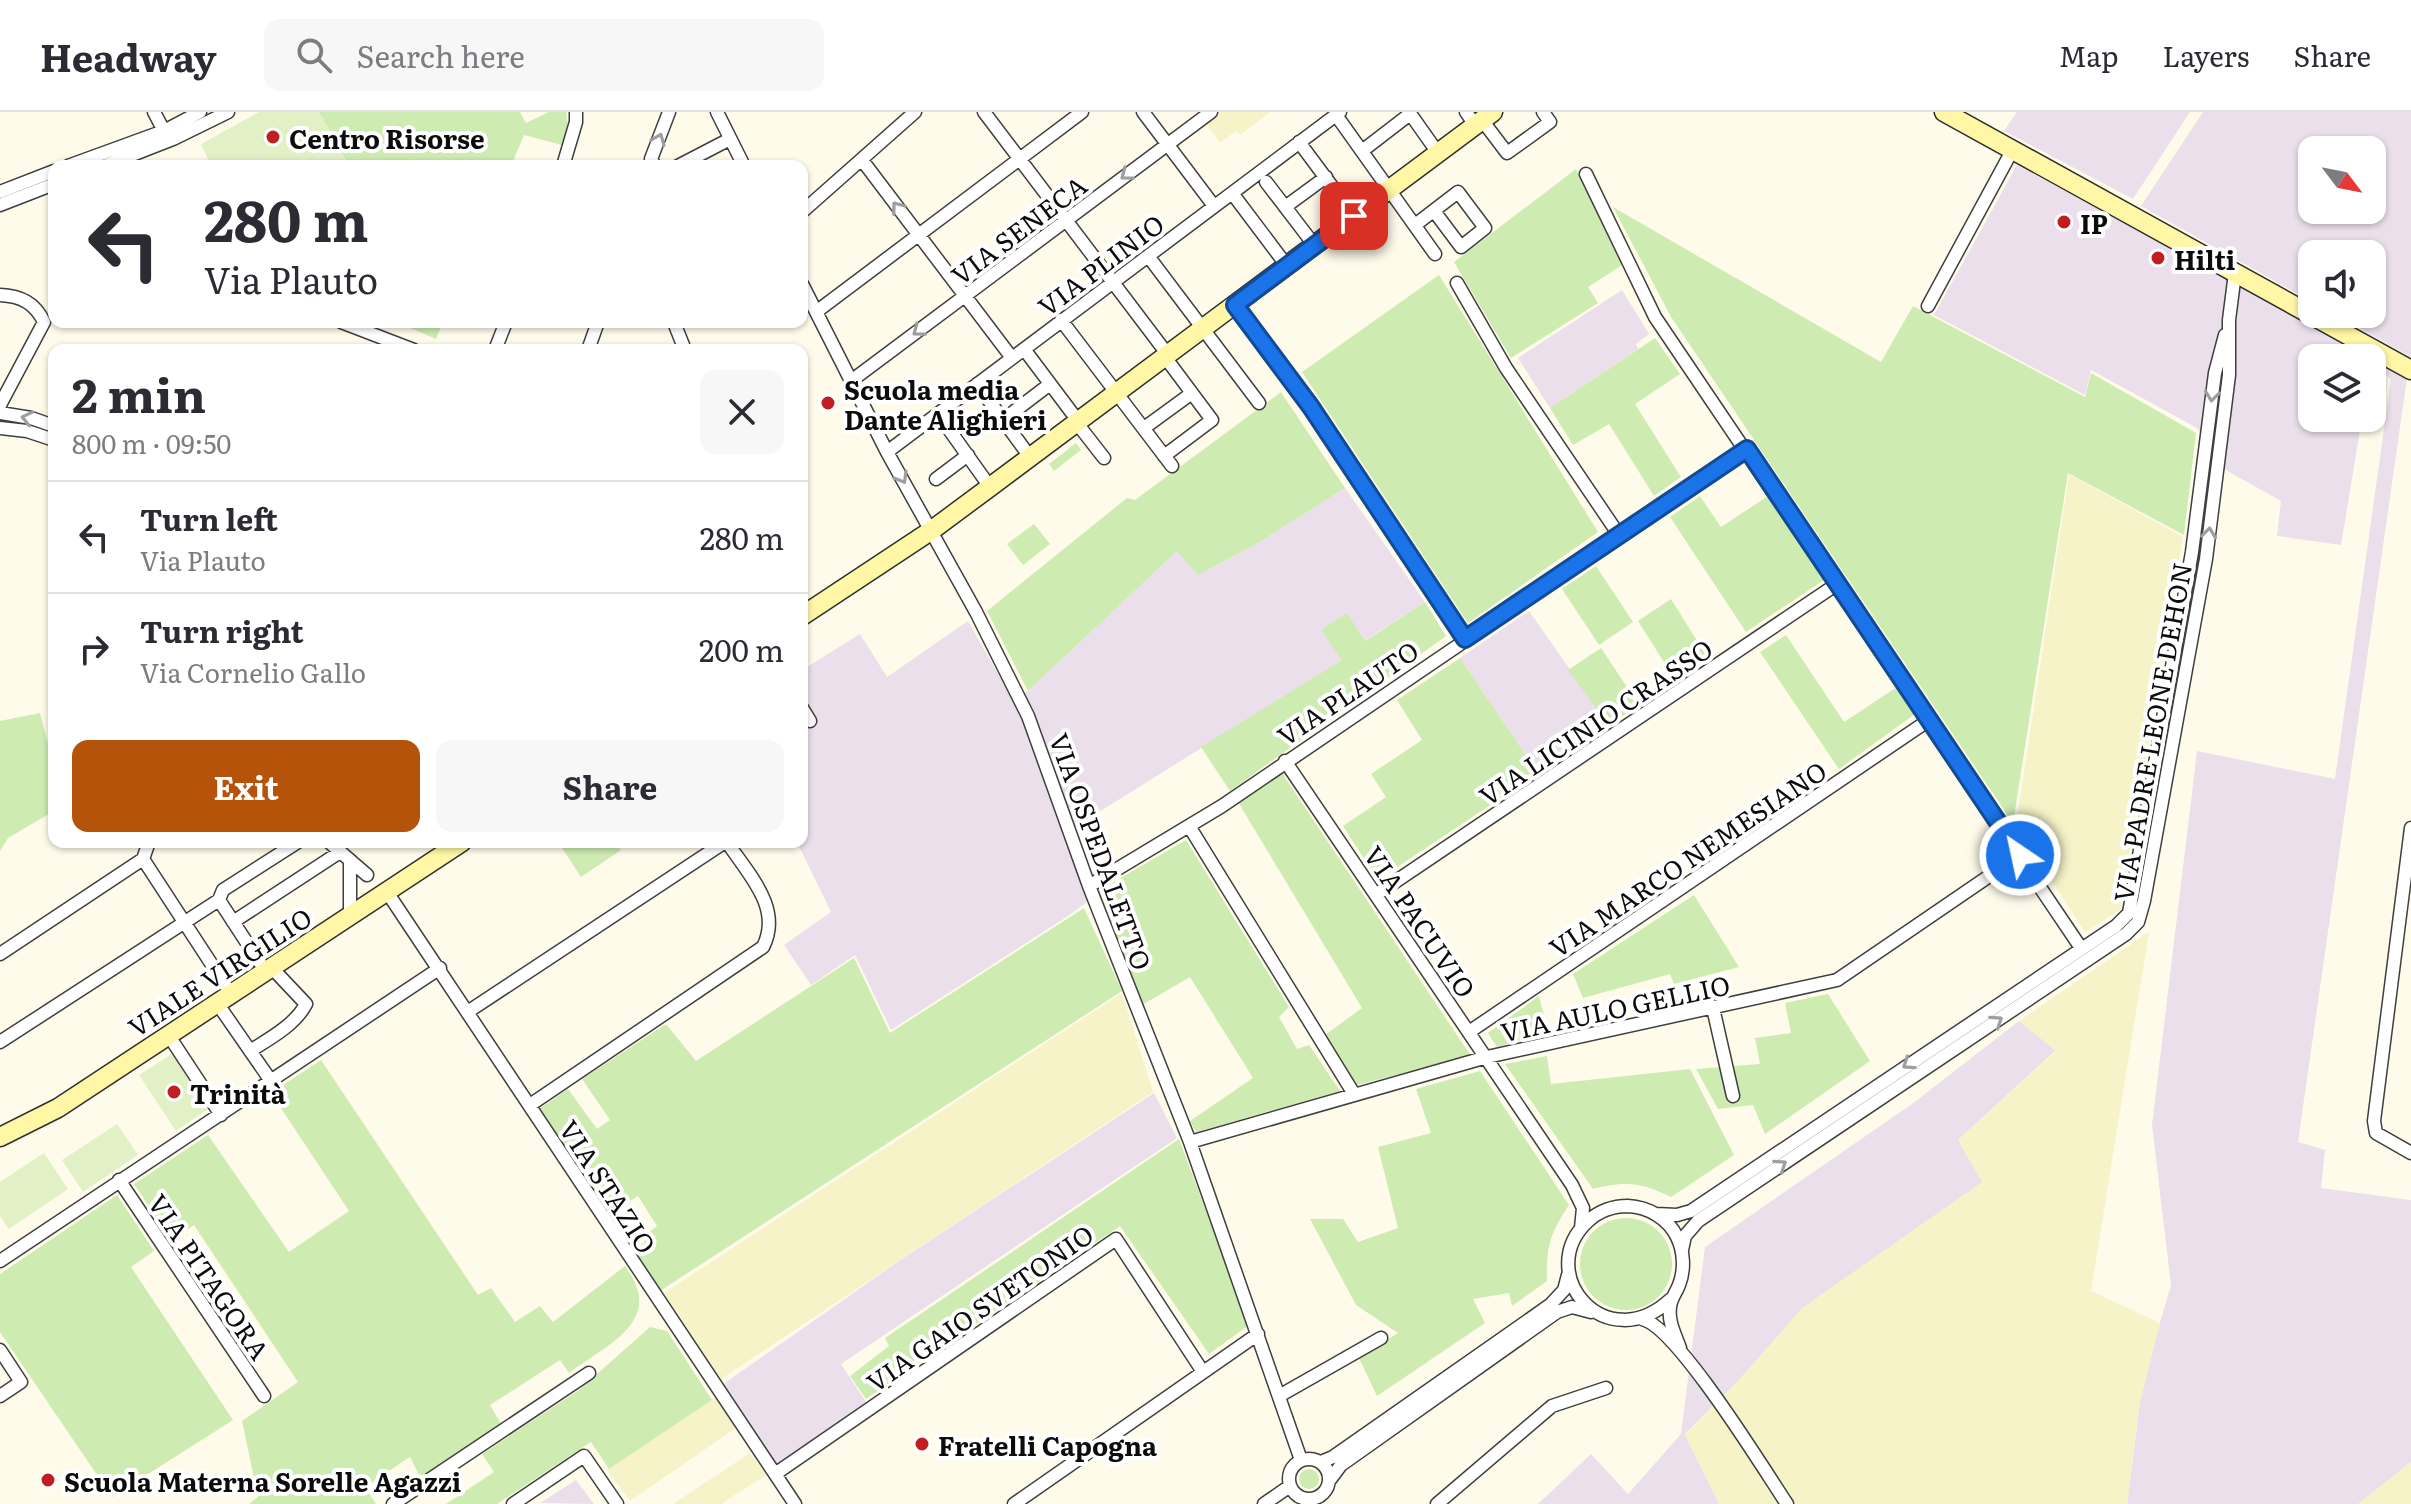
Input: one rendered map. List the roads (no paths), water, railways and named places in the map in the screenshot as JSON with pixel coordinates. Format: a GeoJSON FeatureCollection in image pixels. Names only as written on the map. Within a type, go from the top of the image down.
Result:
{"type":"FeatureCollection","features":[{"type":"Feature","properties":{"kind":"street"},"geometry":{"type":"LineString","coordinates":[[154,112],[164,131]]}},
{"type":"Feature","properties":{"kind":"street"},"geometry":{"type":"LineString","coordinates":[[117,159],[200,112]]}},
{"type":"Feature","properties":{"kind":"street"},"geometry":{"type":"LineString","coordinates":[[565,160],[576,112]]}},
{"type":"Feature","properties":{"kind":"street"},"geometry":{"type":"LineString","coordinates":[[652,160],[669,112]]}},
{"type":"Feature","properties":{"kind":"street"},"geometry":{"type":"LineString","coordinates":[[717,112],[741,160]]}},
{"type":"Feature","properties":{"kind":"street"},"geometry":{"type":"LineString","coordinates":[[808,207],[915,112]]}},
{"type":"Feature","properties":{"kind":"street"},"geometry":{"type":"LineString","coordinates":[[984,112],[1113,282],[1212,420],[1168,461],[1061,320]]}},
{"type":"Feature","properties":{"kind":"street"},"geometry":{"type":"LineString","coordinates":[[816,312],[1082,112]]}},
{"type":"Feature","properties":{"kind":"street"},"geometry":{"type":"LineString","coordinates":[[1143,112],[1214,206]]}},
{"type":"Feature","properties":{"kind":"street","name":"VIA SENECA"},"geometry":{"type":"LineString","coordinates":[[851,381],[1211,112]]}},
{"type":"Feature","properties":{"kind":"street"},"geometry":{"type":"LineString","coordinates":[[808,612],[932,530],[1315,246],[1438,153],[1479,117],[1507,153],[1550,122],[1543,112]]}},
{"type":"Feature","properties":{"kind":"street"},"geometry":{"type":"LineString","coordinates":[[1944,112],[2410,367]]}},
{"type":"Feature","properties":{"kind":"street"},"geometry":{"type":"LineString","coordinates":[[1338,113],[1435,254]]}},
{"type":"Feature","properties":{"kind":"street","name":"VIA PLINIO"},"geometry":{"type":"LineString","coordinates":[[887,452],[1338,113]]}},
{"type":"Feature","properties":{"kind":"street"},"geometry":{"type":"LineString","coordinates":[[1362,151],[1409,113],[1438,153]]}},
{"type":"Feature","properties":{"kind":"street"},"geometry":{"type":"LineString","coordinates":[[117,159],[220,114]]}},
{"type":"Feature","properties":{"kind":"street"},"geometry":{"type":"LineString","coordinates":[[690,160],[730,139]]}},
{"type":"Feature","properties":{"kind":"street"},"geometry":{"type":"LineString","coordinates":[[1299,142],[1354,216]]}},
{"type":"Feature","properties":{"kind":"street"},"geometry":{"type":"LineString","coordinates":[[1928,306],[2013,149]]}},
{"type":"Feature","properties":{"kind":"street"},"geometry":{"type":"LineString","coordinates":[[862,160],[1012,358]]}},
{"type":"Feature","properties":{"kind":"street"},"geometry":{"type":"LineString","coordinates":[[0,192],[48,173]]}},
{"type":"Feature","properties":{"kind":"street"},"geometry":{"type":"LineString","coordinates":[[1586,174],[1655,317],[2081,948]]}},
{"type":"Feature","properties":{"kind":"street"},"geometry":{"type":"LineString","coordinates":[[1285,207],[1326,177]]}},
{"type":"Feature","properties":{"kind":"street"},"geometry":{"type":"LineString","coordinates":[[1266,182],[1315,246]]}},
{"type":"Feature","properties":{"kind":"street"},"geometry":{"type":"LineString","coordinates":[[0,205],[48,186]]}},
{"type":"Feature","properties":{"kind":"street"},"geometry":{"type":"LineString","coordinates":[[1232,193],[1287,266]]}},
{"type":"Feature","properties":{"kind":"street"},"geometry":{"type":"LineString","coordinates":[[1415,225],[1434,211]]}},
{"type":"Feature","properties":{"kind":"street"},"geometry":{"type":"LineString","coordinates":[[1148,256],[1259,403]]}},
{"type":"Feature","properties":{"kind":"street","name":"VIA PADRE LEONE DEHON"},"geometry":{"type":"LineString","coordinates":[[1682,1250],[1685,1236],[1698,1221],[2126,934],[2138,922],[2206,559],[2229,375],[2229,320],[2235,273]]}},
{"type":"Feature","properties":{"kind":"street"},"geometry":{"type":"LineString","coordinates":[[1457,283],[1506,368],[1619,535]]}},
{"type":"Feature","properties":{"kind":"street"},"geometry":{"type":"LineString","coordinates":[[0,295],[30,303],[44,322],[0,405]]}},
{"type":"Feature","properties":{"kind":"street","name":"VIA OSPEDALETTO"},"geometry":{"type":"LineString","coordinates":[[808,296],[887,452],[932,530],[1028,716],[1089,886],[1190,1142],[1301,1460]]}},
{"type":"Feature","properties":{"kind":"street"},"geometry":{"type":"LineString","coordinates":[[1235,305],[1311,407],[1465,639]]}},
{"type":"Feature","properties":{"kind":"street","name":"VIA PADRE LEONE DEHON"},"geometry":{"type":"LineString","coordinates":[[1656,1214],[1677,1215],[1691,1211],[2116,926],[2129,913],[2192,552],[2215,373],[2229,320]]}},
{"type":"Feature","properties":{"kind":"street"},"geometry":{"type":"LineString","coordinates":[[357,328],[398,344]]}},
{"type":"Feature","properties":{"kind":"street"},"geometry":{"type":"LineString","coordinates":[[1024,349],[1104,458]]}},
{"type":"Feature","properties":{"kind":"street"},"geometry":{"type":"LineString","coordinates":[[977,384],[1030,457]]}},
{"type":"Feature","properties":{"kind":"street"},"geometry":{"type":"LineString","coordinates":[[1003,420],[1050,384]]}},
{"type":"Feature","properties":{"kind":"street"},"geometry":{"type":"LineString","coordinates":[[1144,428],[1192,393]]}},
{"type":"Feature","properties":{"kind":"street"},"geometry":{"type":"LineString","coordinates":[[0,413],[48,424]]}},
{"type":"Feature","properties":{"kind":"street"},"geometry":{"type":"LineString","coordinates":[[938,414],[990,487]]}},
{"type":"Feature","properties":{"kind":"street"},"geometry":{"type":"LineString","coordinates":[[0,428],[27,431],[48,438]]}},
{"type":"Feature","properties":{"kind":"street","name":"VIA PLAUTO"},"geometry":{"type":"LineString","coordinates":[[1089,886],[1189,826],[1747,449]]}},
{"type":"Feature","properties":{"kind":"street"},"geometry":{"type":"LineString","coordinates":[[936,479],[968,455]]}},
{"type":"Feature","properties":{"kind":"street","name":"VIA LICINIO CRASSO"},"geometry":{"type":"LineString","coordinates":[[1377,894],[1837,584]]}},
{"type":"Feature","properties":{"kind":"street","name":"VIA MARCO NEMESIANO"},"geometry":{"type":"LineString","coordinates":[[1469,1032],[1929,720]]}},
{"type":"Feature","properties":{"kind":"street","name":"VIA PACUVIO"},"geometry":{"type":"LineString","coordinates":[[1285,761],[1572,1185],[1583,1208],[1581,1228]]}},
{"type":"Feature","properties":{"kind":"street"},"geometry":{"type":"LineString","coordinates":[[1189,826],[1354,1094]]}},
{"type":"Feature","properties":{"kind":"street"},"geometry":{"type":"LineString","coordinates":[[2411,828],[2374,1121],[2376,1133],[2411,1153]]}},
{"type":"Feature","properties":{"kind":"street"},"geometry":{"type":"LineString","coordinates":[[0,954],[143,859],[147,848]]}},
{"type":"Feature","properties":{"kind":"street"},"geometry":{"type":"LineString","coordinates":[[0,1042],[219,900],[223,890],[289,848]]}},
{"type":"Feature","properties":{"kind":"street"},"geometry":{"type":"LineString","coordinates":[[336,848],[367,875]]}},
{"type":"Feature","properties":{"kind":"street","name":"VIALE VIRGILIO"},"geometry":{"type":"LineString","coordinates":[[0,1137],[58,1108],[453,848]]}},
{"type":"Feature","properties":{"kind":"street"},"geometry":{"type":"LineString","coordinates":[[469,1011],[717,848]]}},
{"type":"Feature","properties":{"kind":"street"},"geometry":{"type":"LineString","coordinates":[[530,1105],[763,947],[770,933],[770,914],[764,896],[730,848]]}},
{"type":"Feature","properties":{"kind":"street","name":"VIA AULO GELLIO"},"geometry":{"type":"LineString","coordinates":[[1190,1142],[1487,1057],[1837,980],[2020,855]]}},
{"type":"Feature","properties":{"kind":"street"},"geometry":{"type":"LineString","coordinates":[[233,922],[345,856]]}},
{"type":"Feature","properties":{"kind":"street"},"geometry":{"type":"LineString","coordinates":[[345,856],[350,916]]}},
{"type":"Feature","properties":{"kind":"street"},"geometry":{"type":"LineString","coordinates":[[143,859],[184,922],[250,1051],[271,1081]]}},
{"type":"Feature","properties":{"kind":"street","name":"VIA STAZIO"},"geometry":{"type":"LineString","coordinates":[[387,892],[795,1504]]}},
{"type":"Feature","properties":{"kind":"street"},"geometry":{"type":"LineString","coordinates":[[219,900],[269,970],[306,1004],[278,1033],[250,1051]]}},
{"type":"Feature","properties":{"kind":"street"},"geometry":{"type":"LineString","coordinates":[[0,1261],[440,968]]}},
{"type":"Feature","properties":{"kind":"street"},"geometry":{"type":"LineString","coordinates":[[1713,1008],[1733,1096]]}},
{"type":"Feature","properties":{"kind":"street"},"geometry":{"type":"LineString","coordinates":[[169,1036],[221,1115]]}},
{"type":"Feature","properties":{"kind":"street","name":"VIA PITAGORA"},"geometry":{"type":"LineString","coordinates":[[119,1180],[264,1396]]}},
{"type":"Feature","properties":{"kind":"street","name":"VIA PACUVIO"},"geometry":{"type":"LineString","coordinates":[[1572,1185],[1595,1206],[1624,1206]]}},
{"type":"Feature","properties":{"kind":"street"},"geometry":{"type":"LineString","coordinates":[[1290,1486],[1306,1501],[1323,1493],[1341,1465],[1557,1312],[1572,1307],[1624,1321],[1642,1319],[1659,1311],[1671,1299],[1682,1275],[1682,1250],[1668,1224],[1656,1214],[1624,1206],[1607,1209],[1592,1217],[1573,1241],[1564,1290],[1550,1305],[1333,1457],[1321,1462]]}},
{"type":"Feature","properties":{"kind":"street","name":"VIA GAIO SVETONIO"},"geometry":{"type":"LineString","coordinates":[[775,1474],[1116,1239],[1203,1372]]}},
{"type":"Feature","properties":{"kind":"street"},"geometry":{"type":"LineString","coordinates":[[1569,1272],[1581,1299],[1590,1309],[1606,1317]]}},
{"type":"Feature","properties":{"kind":"street"},"geometry":{"type":"LineString","coordinates":[[1671,1299],[1670,1323],[1680,1348]]}},
{"type":"Feature","properties":{"kind":"street"},"geometry":{"type":"LineString","coordinates":[[1642,1319],[1657,1324],[1680,1348],[1787,1504]]}},
{"type":"Feature","properties":{"kind":"street"},"geometry":{"type":"LineString","coordinates":[[1014,1504],[1258,1334]]}},
{"type":"Feature","properties":{"kind":"street"},"geometry":{"type":"LineString","coordinates":[[1279,1396],[1381,1338]]}},
{"type":"Feature","properties":{"kind":"street"},"geometry":{"type":"LineString","coordinates":[[0,1350],[21,1382],[0,1396]]}},
{"type":"Feature","properties":{"kind":"street"},"geometry":{"type":"LineString","coordinates":[[393,1504],[589,1373]]}},
{"type":"Feature","properties":{"kind":"street"},"geometry":{"type":"LineString","coordinates":[[1437,1504],[1552,1406],[1606,1388]]}},
{"type":"Feature","properties":{"kind":"street"},"geometry":{"type":"LineString","coordinates":[[513,1504],[584,1456],[617,1504]]}},
{"type":"Feature","properties":{"kind":"street"},"geometry":{"type":"LineString","coordinates":[[1290,1486],[1291,1470],[1301,1460],[1321,1462],[1327,1469],[1329,1481]]}},
{"type":"Feature","properties":{"kind":"street"},"geometry":{"type":"LineString","coordinates":[[1264,1504],[1290,1486]]}},
{"type":"Feature","properties":{"kind":"place","name":"Centro Risorse"},"geometry":{"type":"Point","coordinates":[273,137]}},
{"type":"Feature","properties":{"kind":"place","name":"IP"},"geometry":{"type":"Point","coordinates":[2064,222]}},
{"type":"Feature","properties":{"kind":"place","name":"Hilti"},"geometry":{"type":"Point","coordinates":[2158,258]}},
{"type":"Feature","properties":{"kind":"place","name":"Scuola media Dante Alighieri"},"geometry":{"type":"Point","coordinates":[828,403]}},
{"type":"Feature","properties":{"kind":"place","name":"Trinità"},"geometry":{"type":"Point","coordinates":[174,1092]}},
{"type":"Feature","properties":{"kind":"place","name":"Fratelli Capogna"},"geometry":{"type":"Point","coordinates":[922,1444]}},
{"type":"Feature","properties":{"kind":"place","name":"Scuola Materna Sorelle Agazzi"},"geometry":{"type":"Point","coordinates":[48,1480]}}]}
